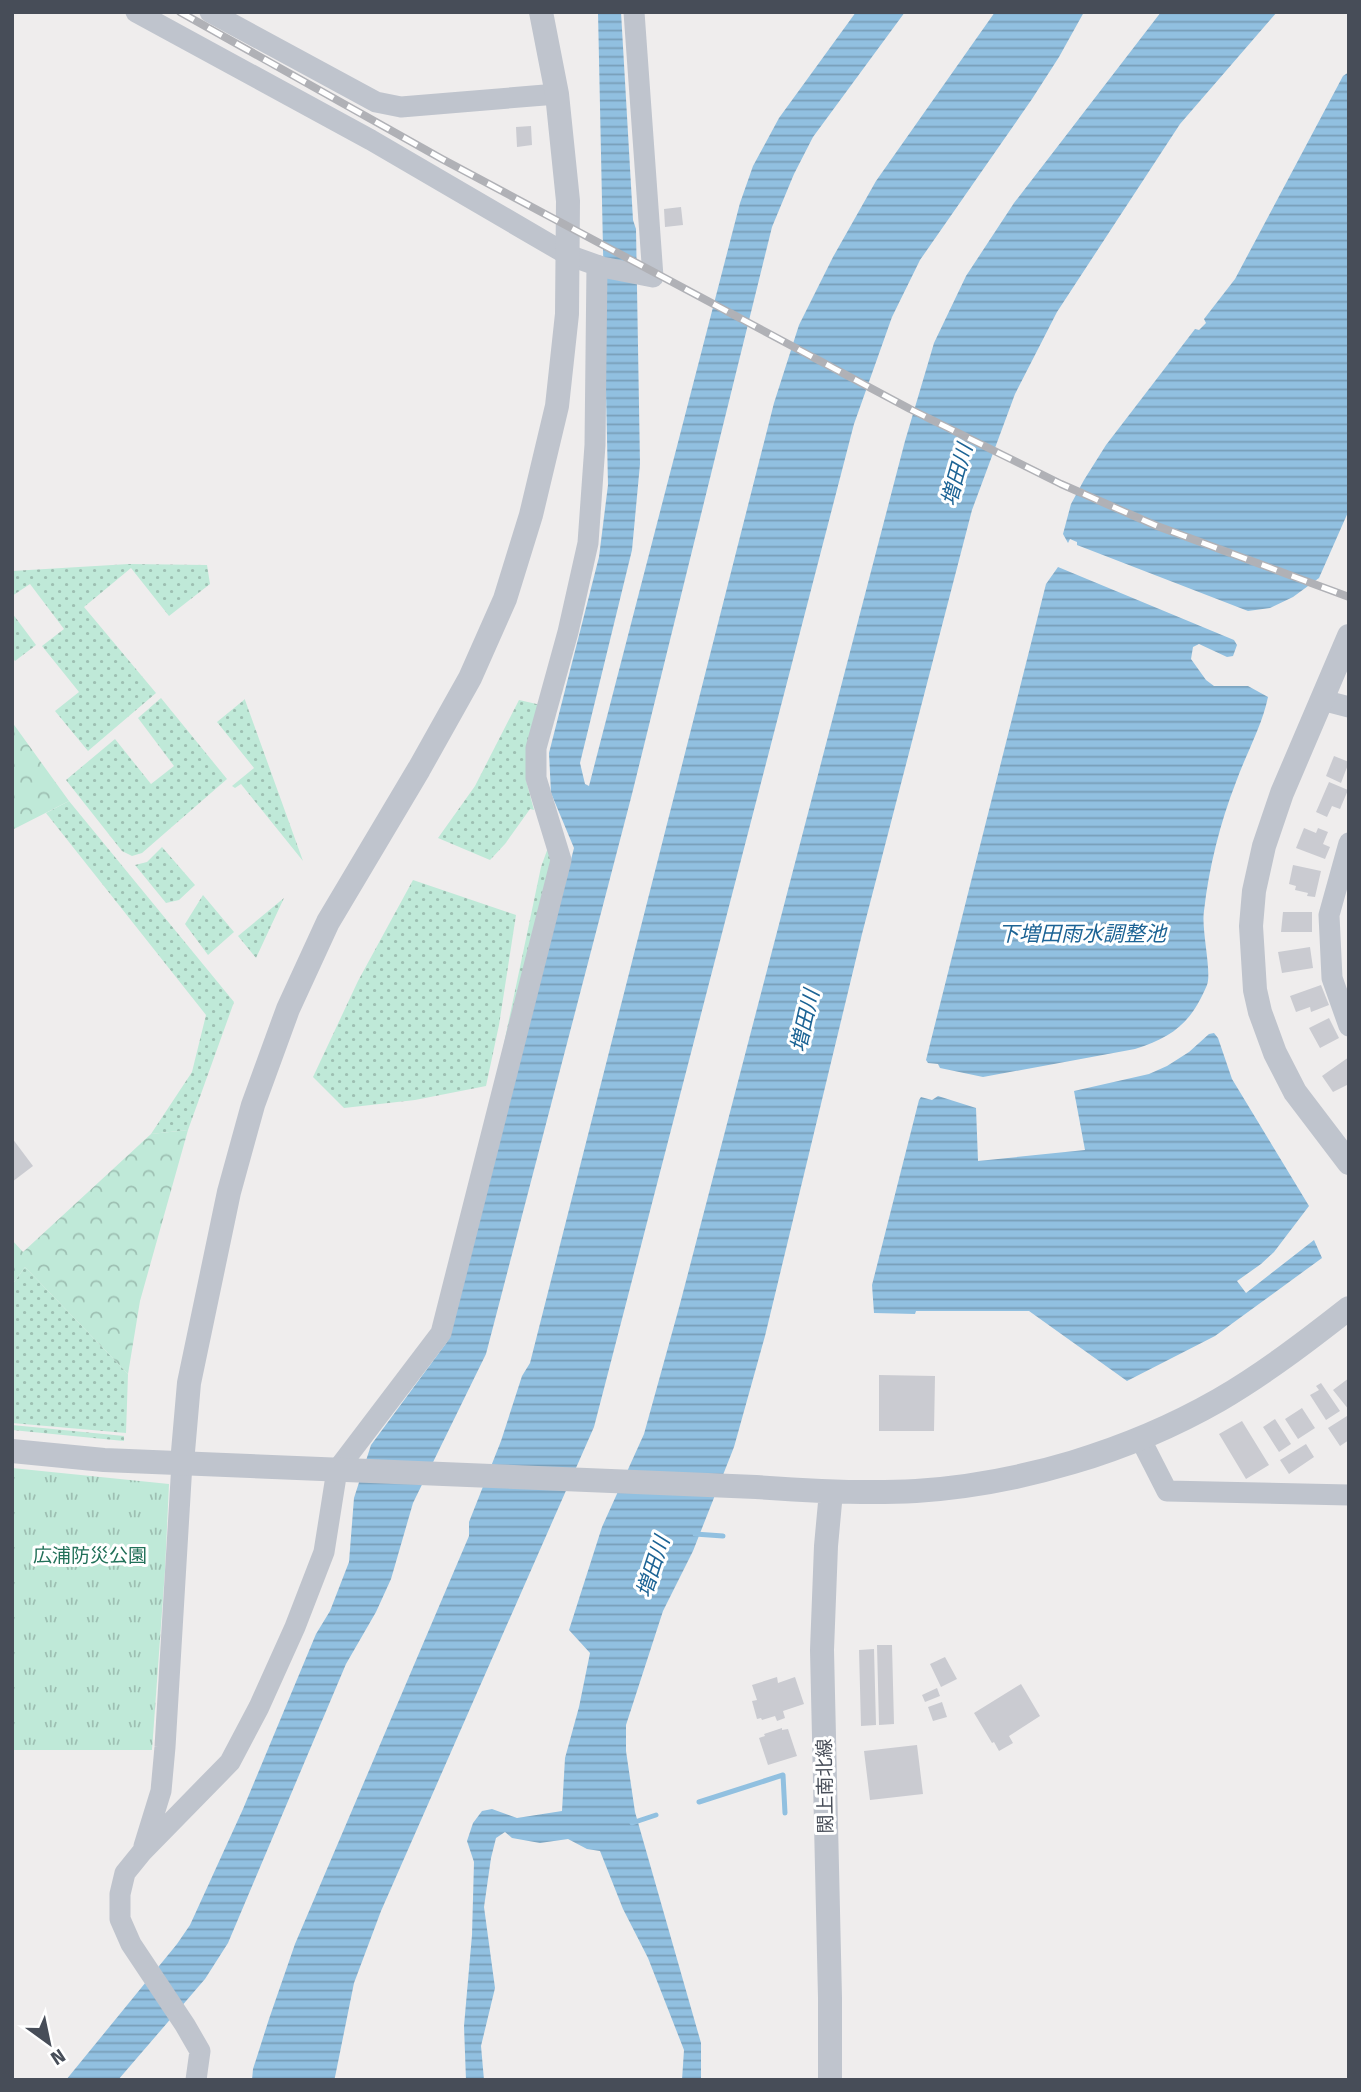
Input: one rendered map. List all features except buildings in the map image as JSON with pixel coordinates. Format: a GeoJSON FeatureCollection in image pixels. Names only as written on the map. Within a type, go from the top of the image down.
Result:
{"type":"FeatureCollection","features":[{"type":"Feature","properties":{"kind":"street"},"geometry":{"type":"LineString","coordinates":[[136,12],[371,140],[568,255],[600,266],[653,277],[634,12]]}},
{"type":"Feature","properties":{"kind":"street"},"geometry":{"type":"LineString","coordinates":[[210,12],[387,106],[557,94]]}},
{"type":"Feature","properties":{"kind":"street"},"geometry":{"type":"LineString","coordinates":[[142,1852],[160,1791],[165,1747],[189,1384],[229,1192],[253,1105],[284,1021],[328,922],[470,678],[505,599],[531,514],[557,405],[567,314],[568,201],[557,94],[541,12]]}},
{"type":"Feature","properties":{"kind":"street"},"geometry":{"type":"LineString","coordinates":[[195,2080],[200,2051],[131,1944],[120,1919],[120,1894],[125,1873],[142,1852],[230,1762],[259,1707],[295,1627],[324,1552],[342,1470],[441,1333],[561,860],[536,778],[536,748],[568,632],[588,543],[595,445],[600,266]]}},
{"type":"Feature","properties":{"kind":"street"},"geometry":{"type":"LineString","coordinates":[[1349,636],[1282,793],[1264,846],[1251,926],[1259,1012],[1275,1053],[1295,1092],[1349,1163]]}},
{"type":"Feature","properties":{"kind":"street"},"geometry":{"type":"LineString","coordinates":[[1322,700],[1349,707]]}},
{"type":"Feature","properties":{"kind":"street"},"geometry":{"type":"LineString","coordinates":[[1349,843],[1329,915],[1332,978],[1349,1026]]}},
{"type":"Feature","properties":{"kind":"street"},"geometry":{"type":"LineString","coordinates":[[12,1451],[104,1460],[460,1476],[831,1492],[915,1491],[1027,1475],[1140,1438],[1239,1388],[1288,1355],[1349,1308]]}},
{"type":"Feature","properties":{"kind":"street"},"geometry":{"type":"LineString","coordinates":[[1140,1438],[1167,1491],[1349,1495]]}},
{"type":"Feature","properties":{"kind":"street","name":"閖上南北線"},"geometry":{"type":"LineString","coordinates":[[830,2080],[831,1998],[822,1650],[831,1492]]}},
{"type":"Feature","properties":{"kind":"green space"},"geometry":{"type":"Polygon","coordinates":[[[129,564],[207,565],[210,584],[169,616],[131,568],[84,607],[156,693],[88,751],[55,711],[79,692],[42,646],[64,629],[30,584],[12,596],[12,571],[129,564]]]}},
{"type":"Feature","properties":{"kind":"green space"},"geometry":{"type":"Polygon","coordinates":[[[12,613],[36,645],[15,661],[12,657],[12,613]]]}},
{"type":"Feature","properties":{"kind":"green space"},"geometry":{"type":"Polygon","coordinates":[[[161,698],[227,779],[142,853],[132,856],[122,851],[66,780],[115,739],[151,784],[174,766],[138,718],[161,698]]]}},
{"type":"Feature","properties":{"kind":"green space"},"geometry":{"type":"Polygon","coordinates":[[[245,699],[303,861],[241,784],[235,788],[232,786],[254,768],[217,722],[245,699]]]}},
{"type":"Feature","properties":{"kind":"green space"},"geometry":{"type":"Polygon","coordinates":[[[519,700],[541,705],[526,780],[534,810],[530,809],[490,860],[438,838],[475,786],[519,700]]]}},
{"type":"Feature","properties":{"kind":"green space"},"geometry":{"type":"Polygon","coordinates":[[[12,722],[69,801],[12,830],[12,722]]]}},
{"type":"Feature","properties":{"kind":"green space"},"geometry":{"type":"Polygon","coordinates":[[[69,801],[234,1002],[188,1130],[151,1134],[192,1072],[206,1015],[46,813],[69,801]]]}},
{"type":"Feature","properties":{"kind":"green space"},"geometry":{"type":"Polygon","coordinates":[[[549,845],[554,857],[494,1091],[541,867],[549,845]]]}},
{"type":"Feature","properties":{"kind":"green space"},"geometry":{"type":"Polygon","coordinates":[[[162,847],[195,885],[179,900],[166,903],[135,865],[147,862],[162,847]]]}},
{"type":"Feature","properties":{"kind":"green space"},"geometry":{"type":"Polygon","coordinates":[[[413,880],[516,915],[499,1025],[486,1086],[415,1100],[344,1108],[313,1077],[358,981],[413,880]]]}},
{"type":"Feature","properties":{"kind":"green space"},"geometry":{"type":"Polygon","coordinates":[[[203,895],[234,932],[208,955],[185,924],[203,895]]]}},
{"type":"Feature","properties":{"kind":"green space"},"geometry":{"type":"Polygon","coordinates":[[[284,898],[256,958],[238,936],[284,898]]]}},
{"type":"Feature","properties":{"kind":"green space"},"geometry":{"type":"Polygon","coordinates":[[[188,1130],[140,1301],[128,1374],[25,1267],[12,1285],[12,1240],[23,1252],[151,1134],[188,1130]]]}},
{"type":"Feature","properties":{"kind":"green space"},"geometry":{"type":"Polygon","coordinates":[[[25,1267],[128,1374],[126,1433],[12,1423],[12,1285],[25,1267]]]}},
{"type":"Feature","properties":{"kind":"green space"},"geometry":{"type":"Polygon","coordinates":[[[12,1425],[124,1436],[124,1441],[12,1430],[12,1425]]]}},
{"type":"Feature","properties":{"kind":"green space","name":"広浦防災公園"},"geometry":{"type":"Polygon","coordinates":[[[12,1468],[169,1484],[152,1750],[12,1750],[12,1468]]]}},
{"type":"Feature","properties":{"kind":"water"},"geometry":{"type":"Polygon","coordinates":[[[598,12],[621,12],[633,220],[636,229],[640,464],[632,550],[580,763],[585,784],[589,786],[740,203],[753,166],[779,118],[856,12],[905,12],[813,137],[772,227],[632,794],[486,1354],[413,1503],[391,1579],[376,1612],[346,1664],[228,1943],[205,1979],[118,2080],[66,2080],[190,1925],[243,1809],[316,1634],[330,1611],[349,1562],[354,1498],[371,1445],[447,1342],[574,848],[551,793],[549,753],[599,557],[608,485],[598,12]]]}},
{"type":"Feature","properties":{"kind":"water"},"geometry":{"type":"Polygon","coordinates":[[[995,12],[1084,12],[1032,99],[920,260],[892,317],[854,424],[594,1427],[381,1911],[354,1983],[334,2080],[252,2080],[253,2069],[295,1944],[469,1536],[469,1522],[501,1441],[522,1376],[530,1363],[774,403],[799,325],[876,181],[995,12]]]}},
{"type":"Feature","properties":{"kind":"water","name":"増田川"},"geometry":{"type":"Polygon","coordinates":[[[1161,12],[1277,12],[1180,124],[1057,312],[1015,394],[972,510],[862,934],[765,1336],[734,1447],[693,1551],[663,1611],[626,1725],[626,1751],[635,1812],[701,2043],[701,2080],[682,2080],[684,2050],[648,1958],[623,1909],[600,1851],[587,1849],[568,1839],[540,1843],[512,1838],[505,1832],[496,1838],[484,1907],[495,1988],[481,2046],[484,2080],[466,2080],[464,2026],[472,1935],[474,1862],[467,1841],[473,1823],[482,1811],[492,1809],[517,1818],[562,1811],[565,1758],[590,1653],[569,1630],[602,1527],[644,1434],[905,441],[934,343],[966,276],[1014,203],[1161,12]]]}},
{"type":"Feature","properties":{"kind":"water"},"geometry":{"type":"Polygon","coordinates":[[[1349,72],[1349,510],[1319,578],[1293,597],[1270,608],[1248,611],[1077,545],[1077,542],[1070,539],[1068,543],[1063,534],[1071,504],[1084,480],[1106,445],[1195,329],[1199,330],[1206,323],[1204,319],[1235,279],[1343,76],[1349,72]]]}},
{"type":"Feature","properties":{"kind":"water","name":"下増田雨水調整池"},"geometry":{"type":"Polygon","coordinates":[[[1058,567],[1234,640],[1237,645],[1233,656],[1227,657],[1199,644],[1193,647],[1191,659],[1206,680],[1214,686],[1248,686],[1268,697],[1220,829],[1203,919],[1207,985],[1187,1019],[1160,1039],[1135,1049],[983,1077],[940,1068],[938,1064],[928,1063],[926,1060],[1046,584],[1058,567]]]}},
{"type":"Feature","properties":{"kind":"water"},"geometry":{"type":"Polygon","coordinates":[[[1214,1033],[1232,1079],[1309,1206],[1274,1252],[1237,1281],[1246,1293],[1314,1240],[1322,1258],[1215,1336],[1127,1381],[1029,1311],[874,1313],[872,1285],[921,1097],[932,1100],[938,1096],[976,1108],[978,1161],[1085,1150],[1074,1091],[1149,1074],[1167,1066],[1214,1033]]]}},
{"type":"Feature","properties":{"kind":"waterway"},"geometry":{"type":"LineString","coordinates":[[695,1534],[723,1536]]}},
{"type":"Feature","properties":{"kind":"waterway"},"geometry":{"type":"LineString","coordinates":[[699,1802],[783,1775],[785,1813]]}},
{"type":"Feature","properties":{"kind":"waterway"},"geometry":{"type":"LineString","coordinates":[[632,1823],[656,1815]]}},
{"type":"Feature","properties":{"kind":"railway"},"geometry":{"type":"LineString","coordinates":[[180,12],[442,159],[910,409],[1061,484],[1157,526],[1349,597]]}}]}
